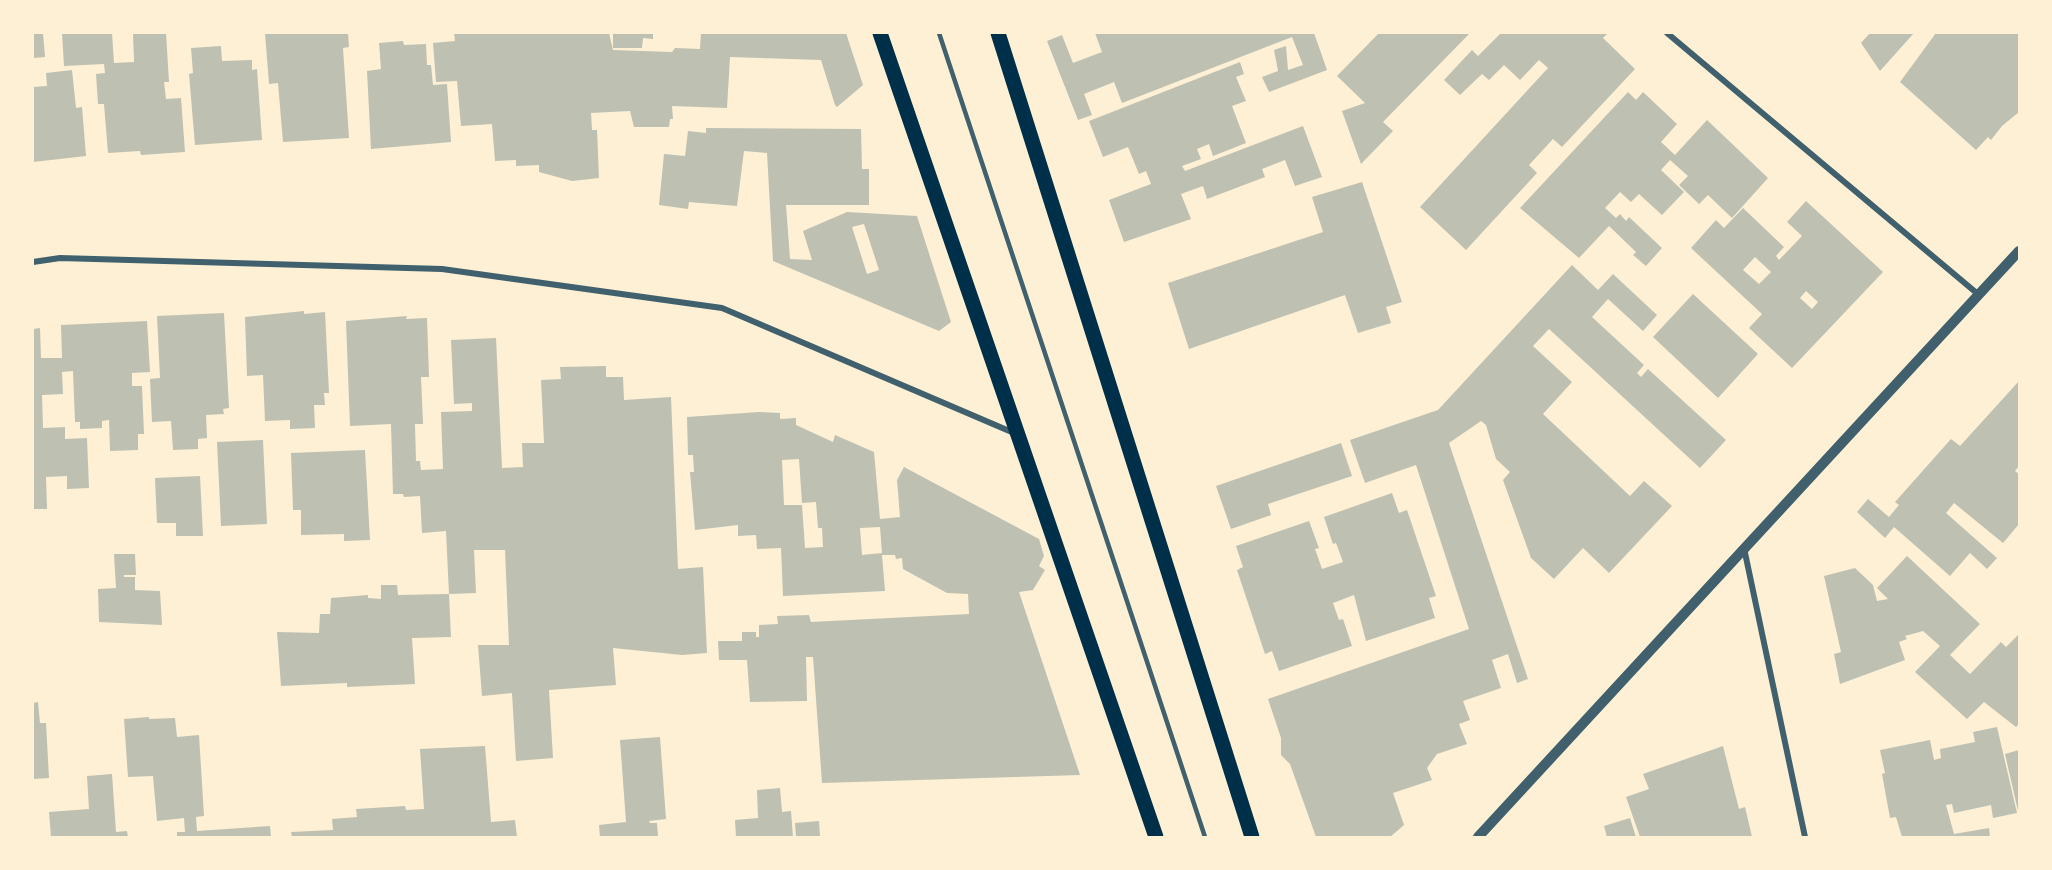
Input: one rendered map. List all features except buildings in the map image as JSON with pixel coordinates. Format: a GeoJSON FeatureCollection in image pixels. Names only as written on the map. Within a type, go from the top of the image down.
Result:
{"type":"FeatureCollection","features":[{"type":"Feature","properties":{"kind":"main road"},"geometry":{"type":"LineString","coordinates":[[880,33],[1156,837]]}},
{"type":"Feature","properties":{"kind":"main road"},"geometry":{"type":"LineString","coordinates":[[998,33],[1252,837]]}},
{"type":"Feature","properties":{"kind":"street"},"geometry":{"type":"LineString","coordinates":[[1667,33],[1979,296]]}},
{"type":"Feature","properties":{"kind":"street"},"geometry":{"type":"LineString","coordinates":[[1478,837],[2019,251]]}},
{"type":"Feature","properties":{"kind":"street"},"geometry":{"type":"LineString","coordinates":[[33,262],[60,258],[442,269],[722,308],[1017,434]]}},
{"type":"Feature","properties":{"kind":"street"},"geometry":{"type":"LineString","coordinates":[[1743,548],[1805,837]]}},
{"type":"Feature","properties":{"kind":"lane"},"geometry":{"type":"LineString","coordinates":[[939,33],[1205,837]]}}]}
